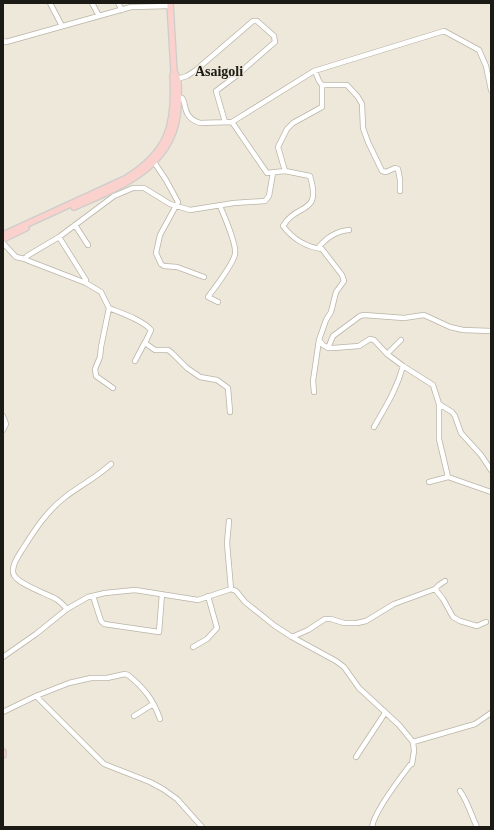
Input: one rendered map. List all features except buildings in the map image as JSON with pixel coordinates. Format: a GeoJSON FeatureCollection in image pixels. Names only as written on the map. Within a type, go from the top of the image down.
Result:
{"type":"FeatureCollection","features":[{"type":"Feature","properties":{"kind":"main road"},"geometry":{"type":"LineString","coordinates":[[3,239],[136,177],[154,162],[163,151],[171,137],[177,116],[173,76],[170,4]]}},
{"type":"Feature","properties":{"kind":"main road"},"geometry":{"type":"LineString","coordinates":[[3,235],[120,181],[143,167],[156,155],[166,137],[173,117],[177,79],[174,72]]}},
{"type":"Feature","properties":{"kind":"street"},"geometry":{"type":"LineString","coordinates":[[50,3],[62,26]]}},
{"type":"Feature","properties":{"kind":"street"},"geometry":{"type":"LineString","coordinates":[[92,3],[99,16]]}},
{"type":"Feature","properties":{"kind":"street"},"geometry":{"type":"LineString","coordinates":[[118,3],[122,10]]}},
{"type":"Feature","properties":{"kind":"street"},"geometry":{"type":"LineString","coordinates":[[3,41],[6,42],[131,7],[170,4]]}},
{"type":"Feature","properties":{"kind":"street"},"geometry":{"type":"LineString","coordinates":[[177,79],[196,70],[253,21],[257,21],[274,36],[275,42],[236,76],[216,91],[225,122]]}},
{"type":"Feature","properties":{"kind":"street"},"geometry":{"type":"LineString","coordinates":[[176,97],[184,100],[185,110],[196,122],[232,122],[315,71],[444,31],[479,50],[486,66],[491,90]]}},
{"type":"Feature","properties":{"kind":"street"},"geometry":{"type":"LineString","coordinates":[[285,171],[278,147],[287,129],[293,123],[322,107],[322,85],[315,71]]}},
{"type":"Feature","properties":{"kind":"street"},"geometry":{"type":"LineString","coordinates":[[322,85],[347,85],[358,97],[363,108],[363,128],[368,142],[382,171],[386,172],[395,168],[398,169],[400,191]]}},
{"type":"Feature","properties":{"kind":"street"},"geometry":{"type":"LineString","coordinates":[[232,122],[267,173],[285,171],[310,176],[314,196],[310,204],[286,221],[283,226],[290,235],[306,245],[322,249],[342,275],[344,281],[336,292],[332,312],[326,320],[319,340],[313,381],[314,392]]}},
{"type":"Feature","properties":{"kind":"street"},"geometry":{"type":"LineString","coordinates":[[154,162],[178,202],[160,235],[156,253],[161,264],[164,266],[177,267],[204,277]]}},
{"type":"Feature","properties":{"kind":"street"},"geometry":{"type":"LineString","coordinates":[[24,259],[50,241],[59,237],[114,196],[133,188],[144,188],[170,204],[185,210],[190,210],[234,203],[265,201],[269,196],[273,173]]}},
{"type":"Feature","properties":{"kind":"street"},"geometry":{"type":"LineString","coordinates":[[218,302],[208,297],[231,264],[236,252],[235,245],[220,206]]}},
{"type":"Feature","properties":{"kind":"street"},"geometry":{"type":"LineString","coordinates":[[75,225],[88,245]]}},
{"type":"Feature","properties":{"kind":"street"},"geometry":{"type":"LineString","coordinates":[[318,248],[327,239],[342,231],[349,230]]}},
{"type":"Feature","properties":{"kind":"street"},"geometry":{"type":"LineString","coordinates":[[59,237],[86,280],[86,283]]}},
{"type":"Feature","properties":{"kind":"street"},"geometry":{"type":"LineString","coordinates":[[3,243],[16,257],[86,283],[101,292],[109,308],[100,357],[95,369],[96,376],[113,388]]}},
{"type":"Feature","properties":{"kind":"street"},"geometry":{"type":"LineString","coordinates":[[109,308],[131,317],[148,326],[152,330],[135,361]]}},
{"type":"Feature","properties":{"kind":"street"},"geometry":{"type":"LineString","coordinates":[[328,348],[333,336],[360,316],[364,315],[404,318],[424,315],[450,327],[463,330],[491,331]]}},
{"type":"Feature","properties":{"kind":"street"},"geometry":{"type":"LineString","coordinates":[[319,340],[322,345],[328,348],[359,346],[370,339],[374,340],[387,354],[433,385],[439,404],[439,439],[448,477]]}},
{"type":"Feature","properties":{"kind":"street"},"geometry":{"type":"LineString","coordinates":[[387,354],[401,340]]}},
{"type":"Feature","properties":{"kind":"street"},"geometry":{"type":"LineString","coordinates":[[145,343],[156,350],[168,350],[187,368],[200,377],[217,380],[228,388],[230,412]]}},
{"type":"Feature","properties":{"kind":"street"},"geometry":{"type":"LineString","coordinates":[[374,427],[396,389],[403,366]]}},
{"type":"Feature","properties":{"kind":"street"},"geometry":{"type":"LineString","coordinates":[[439,404],[452,412],[461,433],[481,455],[491,470]]}},
{"type":"Feature","properties":{"kind":"street"},"geometry":{"type":"LineString","coordinates":[[3,416],[6,424],[3,430]]}},
{"type":"Feature","properties":{"kind":"street"},"geometry":{"type":"LineString","coordinates":[[67,609],[57,599],[42,594],[18,579],[14,575],[13,571],[17,558],[36,528],[52,509],[65,497],[99,475],[111,464]]}},
{"type":"Feature","properties":{"kind":"street"},"geometry":{"type":"LineString","coordinates":[[429,482],[448,477],[491,492]]}},
{"type":"Feature","properties":{"kind":"street"},"geometry":{"type":"LineString","coordinates":[[229,521],[227,543],[231,590]]}},
{"type":"Feature","properties":{"kind":"street"},"geometry":{"type":"LineString","coordinates":[[292,637],[308,630],[325,619],[331,619],[344,623],[366,621],[394,604],[435,589],[445,581]]}},
{"type":"Feature","properties":{"kind":"street"},"geometry":{"type":"LineString","coordinates":[[435,589],[444,599],[453,617],[460,621],[477,626],[486,622]]}},
{"type":"Feature","properties":{"kind":"street"},"geometry":{"type":"LineString","coordinates":[[3,657],[36,634],[67,609],[88,597],[105,593],[135,590],[198,600],[231,590],[236,592],[245,602],[275,626],[344,667],[359,688],[399,725],[413,742],[414,751],[412,764],[395,784],[371,826]]}},
{"type":"Feature","properties":{"kind":"street"},"geometry":{"type":"LineString","coordinates":[[93,596],[101,621],[104,624],[159,632],[162,594]]}},
{"type":"Feature","properties":{"kind":"street"},"geometry":{"type":"LineString","coordinates":[[193,647],[207,639],[217,628],[208,596]]}},
{"type":"Feature","properties":{"kind":"street"},"geometry":{"type":"LineString","coordinates":[[3,712],[68,683],[91,678],[107,678],[125,674],[143,688],[155,706],[160,719]]}},
{"type":"Feature","properties":{"kind":"street"},"geometry":{"type":"LineString","coordinates":[[36,696],[104,764],[150,782],[163,789],[177,799],[202,827]]}},
{"type":"Feature","properties":{"kind":"street"},"geometry":{"type":"LineString","coordinates":[[134,716],[153,704]]}},
{"type":"Feature","properties":{"kind":"street"},"geometry":{"type":"LineString","coordinates":[[356,757],[385,713]]}},
{"type":"Feature","properties":{"kind":"street"},"geometry":{"type":"LineString","coordinates":[[413,742],[475,724],[491,714]]}},
{"type":"Feature","properties":{"kind":"street"},"geometry":{"type":"LineString","coordinates":[[460,791],[466,800],[471,815],[478,827]]}},
{"type":"Feature","properties":{"kind":"district","name":"Asaigoli"},"geometry":{"type":"Point","coordinates":[219,71]}}]}
